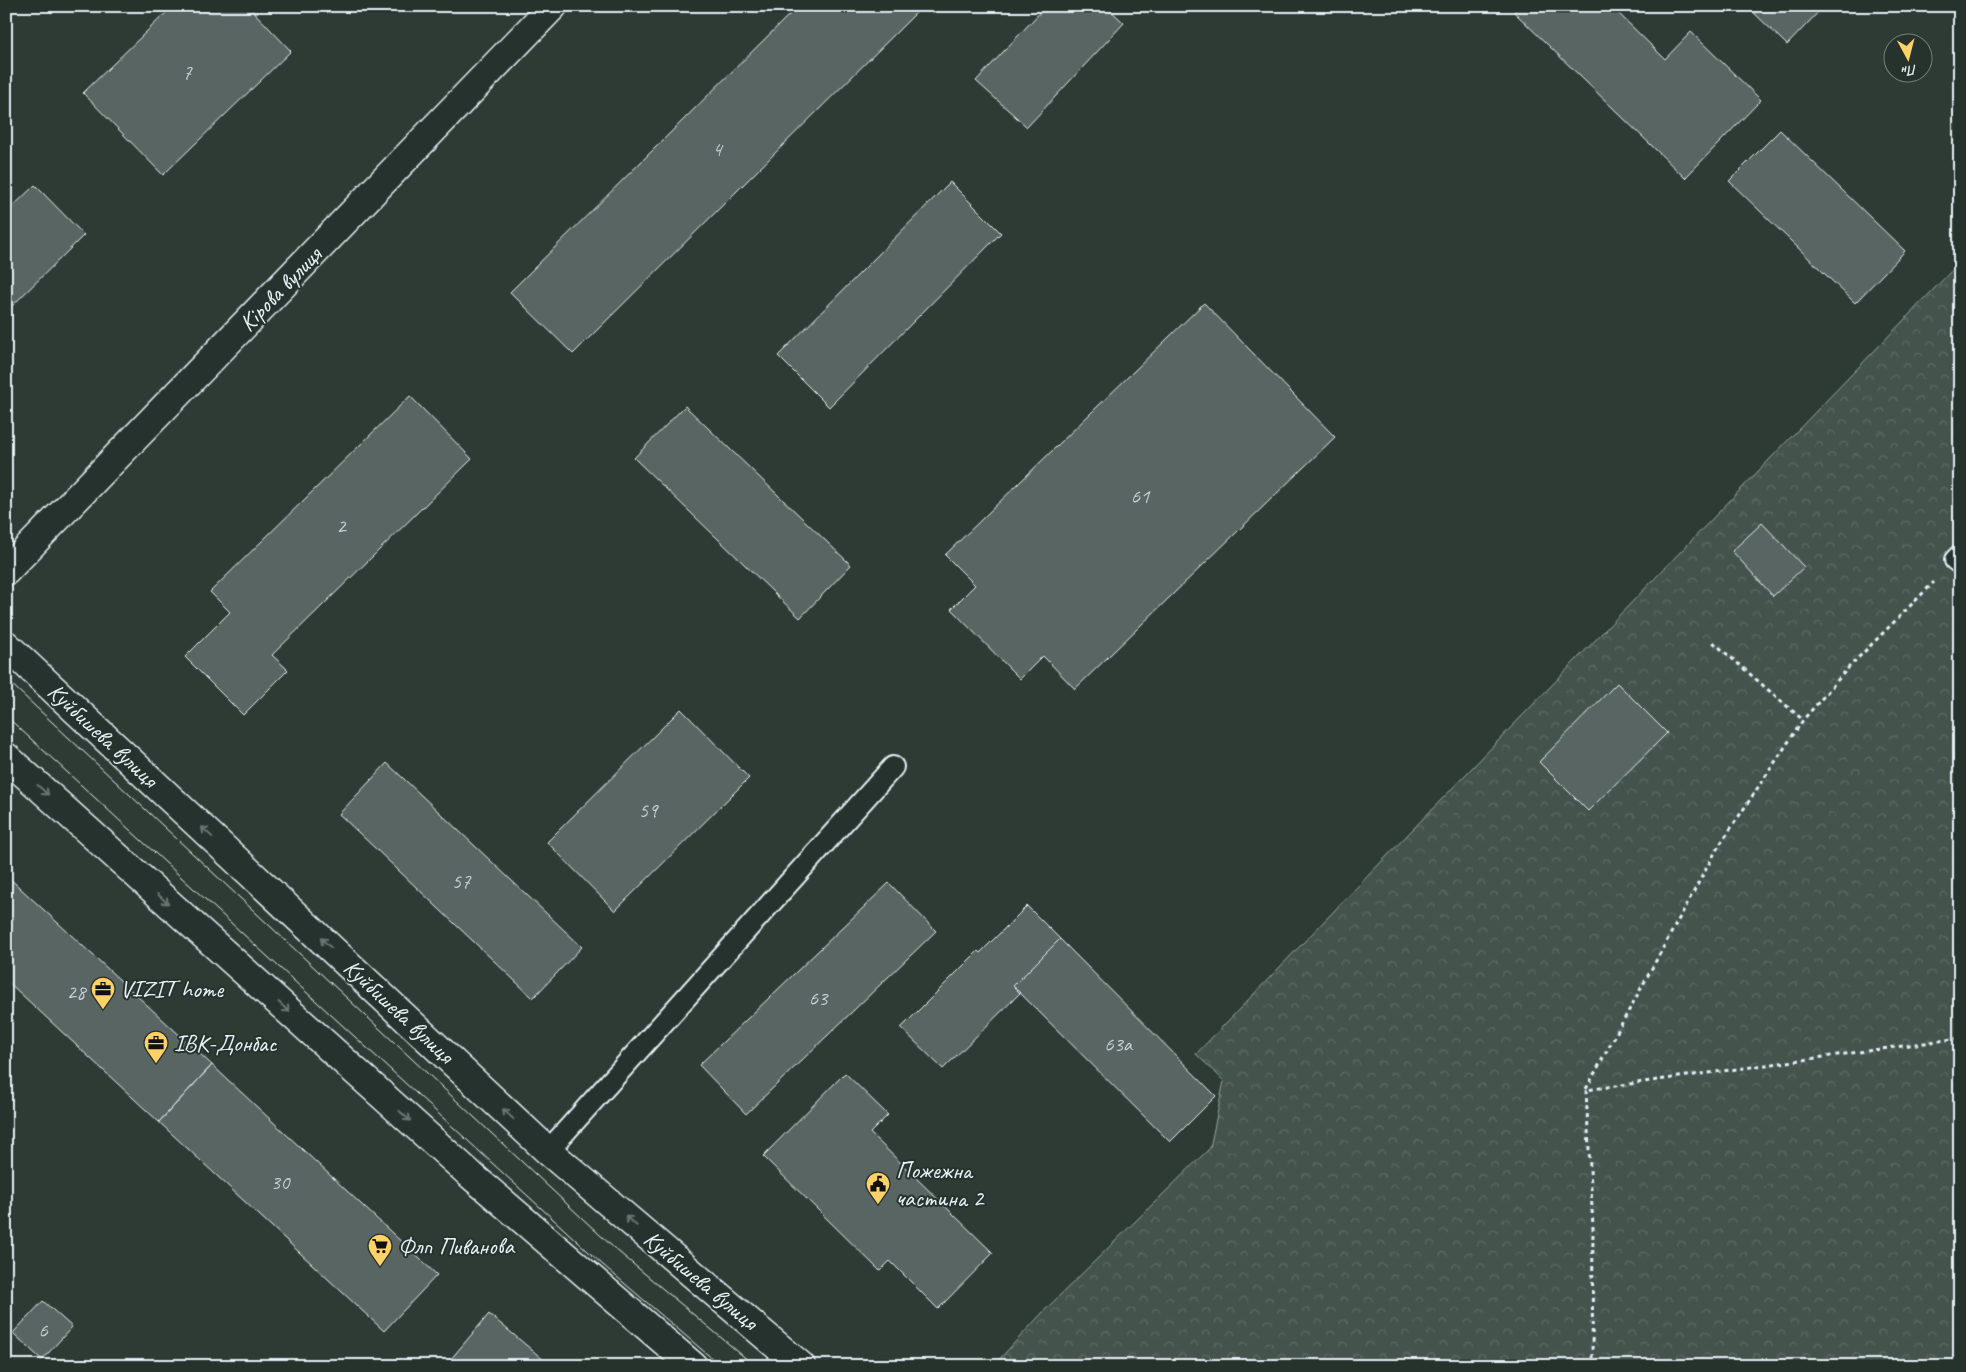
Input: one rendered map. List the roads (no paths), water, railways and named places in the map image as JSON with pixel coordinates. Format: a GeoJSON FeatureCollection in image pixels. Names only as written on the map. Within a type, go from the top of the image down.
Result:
{"type":"FeatureCollection","features":[{"type":"Feature","properties":{"kind":"main road","name":"Кірова вулиця"},"geometry":{"type":"LineString","coordinates":[[6,571],[554,6]]}},
{"type":"Feature","properties":{"kind":"main road","name":"Куйбишева вулиця"},"geometry":{"type":"LineString","coordinates":[[6,645],[548,1151],[801,1366]]}},
{"type":"Feature","properties":{"kind":"main road"},"geometry":{"type":"LineString","coordinates":[[6,757],[472,1176],[693,1366]]}},
{"type":"Feature","properties":{"kind":"lane"},"geometry":{"type":"LineString","coordinates":[[548,1151],[893,767]]}},
{"type":"Feature","properties":{"kind":"tram line"},"geometry":{"type":"LineString","coordinates":[[6,679],[614,1248],[755,1366]]}},
{"type":"Feature","properties":{"kind":"tram line"},"geometry":{"type":"LineString","coordinates":[[6,716],[603,1265],[721,1366]]}},
{"type":"Feature","properties":{"kind":"place","name":"VIZIT home"},"geometry":{"type":"Point","coordinates":[103,1010]}},
{"type":"Feature","properties":{"kind":"place","name":"ІВК-Донбас"},"geometry":{"type":"Point","coordinates":[156,1064]}},
{"type":"Feature","properties":{"kind":"place","name":"Пожежна частина 2"},"geometry":{"type":"Point","coordinates":[878,1205]}},
{"type":"Feature","properties":{"kind":"place","name":"Флп Пиванова"},"geometry":{"type":"Point","coordinates":[380,1267]}}]}
